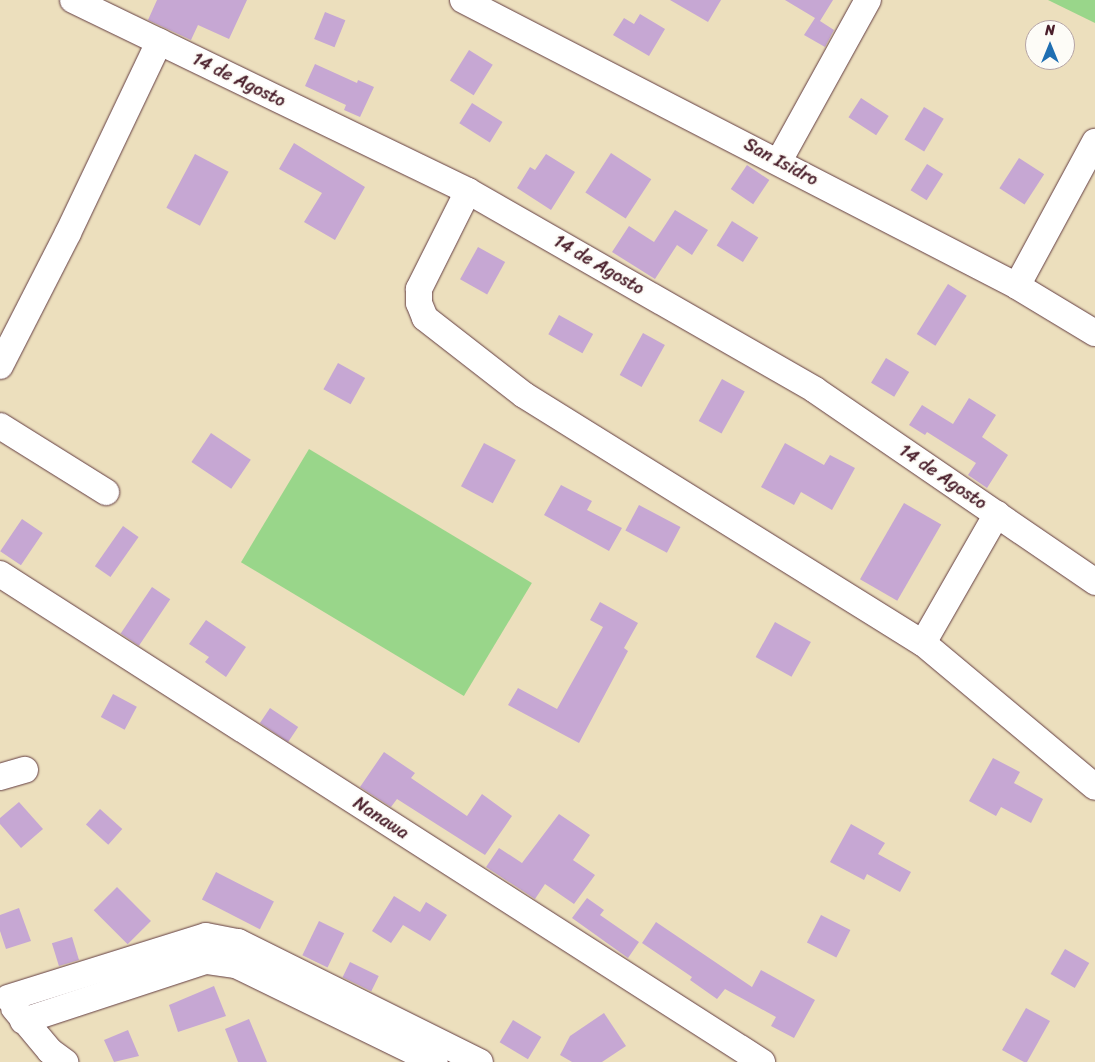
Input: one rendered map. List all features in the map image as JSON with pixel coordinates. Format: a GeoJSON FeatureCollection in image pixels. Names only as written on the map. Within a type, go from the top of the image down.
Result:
{"type":"FeatureCollection","features":[{"type":"Feature","properties":{"kind":"street","name":"14 de Agosto"},"geometry":{"type":"LineString","coordinates":[[73,0],[468,190],[815,390],[1095,582]]}},
{"type":"Feature","properties":{"kind":"street","name":"San Isidro"},"geometry":{"type":"LineString","coordinates":[[463,0],[779,161],[1017,286],[1095,333]]}},
{"type":"Feature","properties":{"kind":"street"},"geometry":{"type":"LineString","coordinates":[[779,161],[868,0]]}},
{"type":"Feature","properties":{"kind":"street"},"geometry":{"type":"LineString","coordinates":[[0,366],[159,42]]}},
{"type":"Feature","properties":{"kind":"street"},"geometry":{"type":"LineString","coordinates":[[1017,286],[1095,142]]}},
{"type":"Feature","properties":{"kind":"street"},"geometry":{"type":"LineString","coordinates":[[468,190],[419,289],[419,303],[424,318],[524,395],[923,643],[1095,787]]}},
{"type":"Feature","properties":{"kind":"street"},"geometry":{"type":"LineString","coordinates":[[0,426],[106,492]]}},
{"type":"Feature","properties":{"kind":"street"},"geometry":{"type":"LineString","coordinates":[[923,643],[996,514]]}},
{"type":"Feature","properties":{"kind":"street","name":"Nanawa"},"geometry":{"type":"LineString","coordinates":[[0,574],[762,1062]]}},
{"type":"Feature","properties":{"kind":"street"},"geometry":{"type":"LineString","coordinates":[[0,777],[25,770]]}},
{"type":"Feature","properties":{"kind":"street"},"geometry":{"type":"LineString","coordinates":[[64,1062],[23,1021],[4,994],[238,942],[480,1062]]}},
{"type":"Feature","properties":{"kind":"street"},"geometry":{"type":"LineString","coordinates":[[23,1021],[206,949],[435,1062]]}},
{"type":"Feature","properties":{"kind":"green space"},"geometry":{"type":"Polygon","coordinates":[[[1048,0],[1095,0],[1095,23],[1048,0]]]}},
{"type":"Feature","properties":{"kind":"green space"},"geometry":{"type":"Polygon","coordinates":[[[309,449],[532,583],[464,696],[241,562],[309,449]]]}},
{"type":"Feature","properties":{"kind":"building"},"geometry":{"type":"Polygon","coordinates":[[[157,0],[247,0],[229,39],[198,25],[191,40],[148,20],[157,0]]]}},
{"type":"Feature","properties":{"kind":"building"},"geometry":{"type":"Polygon","coordinates":[[[670,0],[721,0],[708,22],[670,0]]]}},
{"type":"Feature","properties":{"kind":"building"},"geometry":{"type":"Polygon","coordinates":[[[785,0],[833,0],[820,21],[834,30],[825,47],[804,35],[815,18],[785,0]]]}},
{"type":"Feature","properties":{"kind":"building"},"geometry":{"type":"Polygon","coordinates":[[[325,12],[345,20],[335,47],[314,39],[325,12]]]}},
{"type":"Feature","properties":{"kind":"building"},"geometry":{"type":"Polygon","coordinates":[[[640,14],[665,29],[649,56],[613,35],[624,18],[634,24],[640,14]]]}},
{"type":"Feature","properties":{"kind":"building"},"geometry":{"type":"Polygon","coordinates":[[[469,50],[493,65],[474,95],[450,81],[469,50]]]}},
{"type":"Feature","properties":{"kind":"building"},"geometry":{"type":"Polygon","coordinates":[[[315,64],[357,83],[358,80],[374,87],[360,117],[344,110],[346,105],[305,86],[315,64]]]}},
{"type":"Feature","properties":{"kind":"building"},"geometry":{"type":"Polygon","coordinates":[[[861,98],[889,116],[876,135],[848,117],[861,98]]]}},
{"type":"Feature","properties":{"kind":"building"},"geometry":{"type":"Polygon","coordinates":[[[472,103],[503,122],[490,142],[459,123],[472,103]]]}},
{"type":"Feature","properties":{"kind":"building"},"geometry":{"type":"Polygon","coordinates":[[[924,107],[944,119],[924,151],[904,140],[924,107]]]}},
{"type":"Feature","properties":{"kind":"building"},"geometry":{"type":"Polygon","coordinates":[[[294,143],[365,187],[335,240],[304,222],[322,193],[279,169],[294,143]]]}},
{"type":"Feature","properties":{"kind":"building"},"geometry":{"type":"Polygon","coordinates":[[[611,153],[651,179],[626,219],[585,192],[611,153]]]}},
{"type":"Feature","properties":{"kind":"building"},"geometry":{"type":"Polygon","coordinates":[[[195,154],[229,172],[200,226],[166,208],[195,154]]]}},
{"type":"Feature","properties":{"kind":"building"},"geometry":{"type":"Polygon","coordinates":[[[546,154],[575,172],[551,210],[517,188],[530,167],[535,170],[546,154]]]}},
{"type":"Feature","properties":{"kind":"building"},"geometry":{"type":"Polygon","coordinates":[[[1019,158],[1044,174],[1025,205],[999,188],[1019,158]]]}},
{"type":"Feature","properties":{"kind":"building"},"geometry":{"type":"Polygon","coordinates":[[[927,164],[943,174],[927,200],[911,190],[927,164]]]}},
{"type":"Feature","properties":{"kind":"building"},"geometry":{"type":"Polygon","coordinates":[[[747,165],[769,180],[753,204],[731,189],[747,165]]]}},
{"type":"Feature","properties":{"kind":"building"},"geometry":{"type":"Polygon","coordinates":[[[675,210],[708,230],[692,255],[677,245],[655,279],[612,252],[629,226],[654,242],[675,210]]]}},
{"type":"Feature","properties":{"kind":"building"},"geometry":{"type":"Polygon","coordinates":[[[732,221],[758,237],[743,262],[717,246],[732,221]]]}},
{"type":"Feature","properties":{"kind":"building"},"geometry":{"type":"Polygon","coordinates":[[[478,247],[505,262],[487,294],[460,279],[478,247]]]}},
{"type":"Feature","properties":{"kind":"building"},"geometry":{"type":"Polygon","coordinates":[[[948,284],[967,296],[935,346],[917,334],[948,284]]]}},
{"type":"Feature","properties":{"kind":"building"},"geometry":{"type":"Polygon","coordinates":[[[559,315],[593,334],[582,353],[548,334],[559,315]]]}},
{"type":"Feature","properties":{"kind":"building"},"geometry":{"type":"Polygon","coordinates":[[[643,333],[665,345],[642,387],[620,375],[643,333]]]}},
{"type":"Feature","properties":{"kind":"building"},"geometry":{"type":"Polygon","coordinates":[[[886,358],[909,372],[894,397],[871,383],[886,358]]]}},
{"type":"Feature","properties":{"kind":"building"},"geometry":{"type":"Polygon","coordinates":[[[338,363],[365,378],[351,404],[323,389],[338,363]]]}},
{"type":"Feature","properties":{"kind":"building"},"geometry":{"type":"Polygon","coordinates":[[[722,379],[745,392],[721,434],[699,421],[722,379]]]}},
{"type":"Feature","properties":{"kind":"building"},"geometry":{"type":"Polygon","coordinates":[[[969,398],[996,415],[982,437],[1008,455],[987,488],[968,475],[976,463],[927,432],[925,435],[909,425],[922,405],[953,424],[969,398]]]}},
{"type":"Feature","properties":{"kind":"building"},"geometry":{"type":"Polygon","coordinates":[[[211,433],[251,460],[231,489],[191,462],[211,433]]]}},
{"type":"Feature","properties":{"kind":"building"},"geometry":{"type":"Polygon","coordinates":[[[484,443],[516,460],[493,503],[461,486],[484,443]]]}},
{"type":"Feature","properties":{"kind":"building"},"geometry":{"type":"Polygon","coordinates":[[[785,443],[824,465],[830,455],[855,468],[832,510],[801,492],[794,505],[761,487],[785,443]]]}},
{"type":"Feature","properties":{"kind":"building"},"geometry":{"type":"Polygon","coordinates":[[[561,485],[592,501],[587,510],[622,528],[609,551],[544,515],[561,485]]]}},
{"type":"Feature","properties":{"kind":"building"},"geometry":{"type":"Polygon","coordinates":[[[904,503],[941,524],[897,601],[860,579],[904,503]]]}},
{"type":"Feature","properties":{"kind":"building"},"geometry":{"type":"Polygon","coordinates":[[[639,505],[680,527],[667,553],[625,531],[639,505]]]}},
{"type":"Feature","properties":{"kind":"building"},"geometry":{"type":"Polygon","coordinates":[[[22,519],[43,533],[21,565],[0,551],[22,519]]]}},
{"type":"Feature","properties":{"kind":"building"},"geometry":{"type":"Polygon","coordinates":[[[123,526],[139,537],[110,577],[95,566],[123,526]]]}},
{"type":"Feature","properties":{"kind":"building"},"geometry":{"type":"Polygon","coordinates":[[[152,587],[170,599],[139,646],[121,633],[152,587]]]}},
{"type":"Feature","properties":{"kind":"building"},"geometry":{"type":"Polygon","coordinates":[[[600,602],[638,623],[624,648],[628,651],[579,743],[508,705],[518,688],[557,709],[603,627],[590,620],[600,602]]]}},
{"type":"Feature","properties":{"kind":"building"},"geometry":{"type":"Polygon","coordinates":[[[206,620],[246,647],[226,677],[205,662],[209,657],[189,644],[206,620]]]}},
{"type":"Feature","properties":{"kind":"building"},"geometry":{"type":"Polygon","coordinates":[[[775,622],[811,642],[791,677],[756,657],[775,622]]]}},
{"type":"Feature","properties":{"kind":"building"},"geometry":{"type":"Polygon","coordinates":[[[113,694],[137,707],[125,730],[101,717],[113,694]]]}},
{"type":"Feature","properties":{"kind":"building"},"geometry":{"type":"Polygon","coordinates":[[[270,708],[298,727],[288,742],[260,723],[270,708]]]}},
{"type":"Feature","properties":{"kind":"building"},"geometry":{"type":"Polygon","coordinates":[[[384,752],[415,773],[411,778],[467,816],[482,794],[512,816],[485,855],[397,799],[391,807],[360,787],[384,752]]]}},
{"type":"Feature","properties":{"kind":"building"},"geometry":{"type":"Polygon","coordinates":[[[993,758],[1020,772],[1014,783],[1043,799],[1031,823],[1001,807],[996,816],[969,801],[993,758]]]}},
{"type":"Feature","properties":{"kind":"building"},"geometry":{"type":"Polygon","coordinates":[[[19,802],[43,829],[21,848],[0,824],[0,818],[19,802]]]}},
{"type":"Feature","properties":{"kind":"building"},"geometry":{"type":"Polygon","coordinates":[[[100,809],[122,829],[108,845],[86,825],[100,809]]]}},
{"type":"Feature","properties":{"kind":"building"},"geometry":{"type":"Polygon","coordinates":[[[559,814],[590,835],[573,860],[595,875],[574,904],[545,884],[535,899],[486,867],[499,848],[522,863],[559,814]]]}},
{"type":"Feature","properties":{"kind":"building"},"geometry":{"type":"Polygon","coordinates":[[[851,824],[885,843],[878,854],[911,872],[900,892],[867,874],[864,880],[830,862],[851,824]]]}},
{"type":"Feature","properties":{"kind":"building"},"geometry":{"type":"Polygon","coordinates":[[[216,872],[274,902],[260,929],[202,900],[216,872]]]}},
{"type":"Feature","properties":{"kind":"building"},"geometry":{"type":"Polygon","coordinates":[[[117,887],[151,921],[128,944],[94,910],[117,887]]]}},
{"type":"Feature","properties":{"kind":"building"},"geometry":{"type":"Polygon","coordinates":[[[394,896],[420,912],[426,902],[447,915],[430,941],[403,925],[391,943],[372,931],[394,896]]]}},
{"type":"Feature","properties":{"kind":"building"},"geometry":{"type":"Polygon","coordinates":[[[587,898],[604,910],[600,915],[639,942],[628,958],[572,918],[587,898]]]}},
{"type":"Feature","properties":{"kind":"building"},"geometry":{"type":"Polygon","coordinates":[[[19,908],[31,941],[6,949],[0,931],[0,915],[19,908]]]}},
{"type":"Feature","properties":{"kind":"building"},"geometry":{"type":"Polygon","coordinates":[[[821,915],[850,930],[836,958],[807,943],[821,915]]]}},
{"type":"Feature","properties":{"kind":"building"},"geometry":{"type":"Polygon","coordinates":[[[319,921],[344,933],[328,967],[302,955],[319,921]]]}},
{"type":"Feature","properties":{"kind":"building"},"geometry":{"type":"Polygon","coordinates":[[[656,922],[752,987],[761,970],[815,1000],[794,1038],[771,1026],[776,1017],[725,989],[717,999],[690,980],[692,977],[642,943],[656,922]]]}},
{"type":"Feature","properties":{"kind":"building"},"geometry":{"type":"Polygon","coordinates":[[[72,937],[79,960],[59,966],[52,943],[72,937]]]}},
{"type":"Feature","properties":{"kind":"building"},"geometry":{"type":"Polygon","coordinates":[[[1065,949],[1089,963],[1075,988],[1050,974],[1065,949]]]}},
{"type":"Feature","properties":{"kind":"building"},"geometry":{"type":"Polygon","coordinates":[[[350,962],[379,976],[371,991],[343,977],[350,962]]]}},
{"type":"Feature","properties":{"kind":"building"},"geometry":{"type":"Polygon","coordinates":[[[214,986],[226,1016],[178,1032],[169,1005],[214,986]]]}},
{"type":"Feature","properties":{"kind":"building"},"geometry":{"type":"Polygon","coordinates":[[[1026,1008],[1050,1021],[1027,1062],[1024,1062],[1002,1050],[1026,1008]]]}},
{"type":"Feature","properties":{"kind":"building"},"geometry":{"type":"Polygon","coordinates":[[[604,1013],[626,1046],[602,1062],[572,1062],[560,1055],[570,1036],[604,1013]]]}},
{"type":"Feature","properties":{"kind":"building"},"geometry":{"type":"Polygon","coordinates":[[[249,1019],[267,1062],[238,1062],[225,1029],[249,1019]]]}},
{"type":"Feature","properties":{"kind":"building"},"geometry":{"type":"Polygon","coordinates":[[[513,1020],[541,1037],[528,1059],[500,1042],[513,1020]]]}},
{"type":"Feature","properties":{"kind":"building"},"geometry":{"type":"Polygon","coordinates":[[[128,1030],[139,1056],[114,1062],[104,1040],[128,1030]]]}}]}
